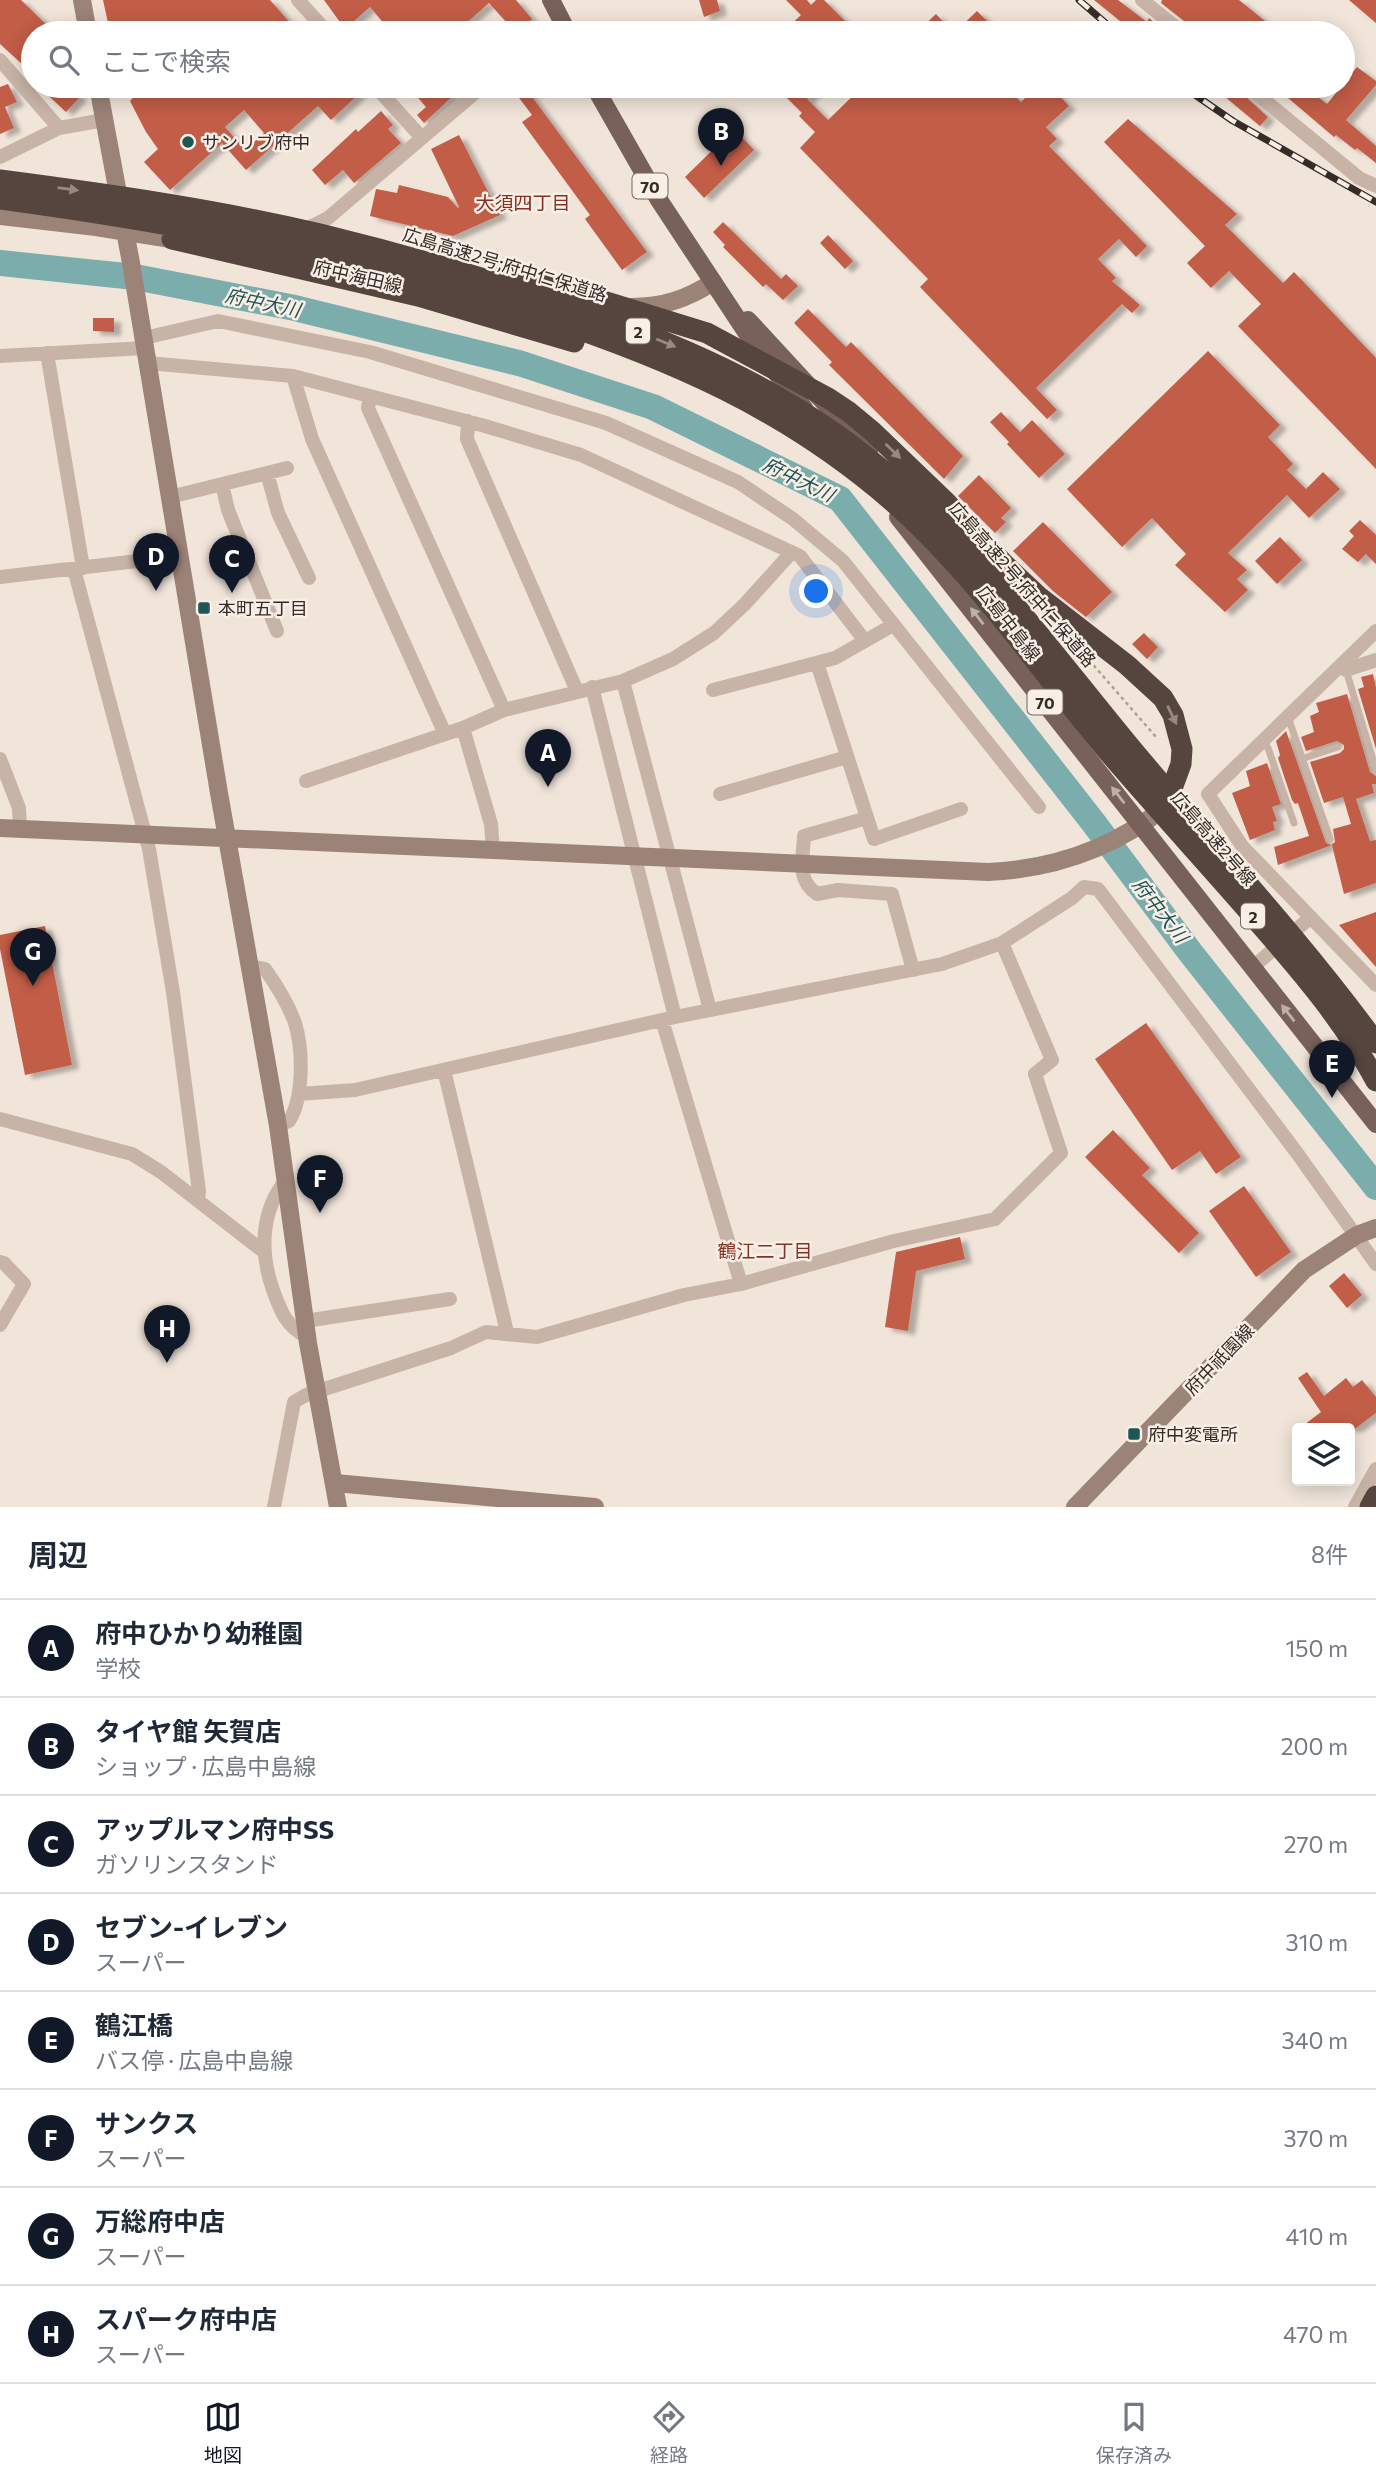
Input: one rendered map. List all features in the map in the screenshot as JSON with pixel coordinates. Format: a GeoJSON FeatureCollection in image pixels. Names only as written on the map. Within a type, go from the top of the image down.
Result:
{"type":"FeatureCollection","features":[{"type":"Feature","properties":{"kind":"highway","name":"広島高速2号;府中仁保道路"},"geometry":{"type":"LineString","coordinates":[[0,180],[197,209],[316,233],[435,264],[631,328],[733,373],[793,406],[863,453],[939,519],[990,576],[1124,755]]}},
{"type":"Feature","properties":{"kind":"highway","name":"2"},"geometry":{"type":"LineString","coordinates":[[0,199],[132,218],[370,266],[494,301],[566,325],[668,363],[722,387],[821,446],[893,502],[959,570],[1124,755]]}},
{"type":"Feature","properties":{"kind":"highway"},"geometry":{"type":"LineString","coordinates":[[0,205],[115,225],[364,282],[664,369],[781,416],[836,445]]}},
{"type":"Feature","properties":{"kind":"highway"},"geometry":{"type":"LineString","coordinates":[[316,233],[401,246],[494,268],[685,324],[726,341],[849,412],[945,501],[1038,596],[1127,664],[1163,698],[1179,732],[1181,764],[1166,807]]}},
{"type":"Feature","properties":{"kind":"highway","name":"広島高速2号線"},"geometry":{"type":"LineString","coordinates":[[1124,755],[1298,944],[1376,1044]]}},
{"type":"Feature","properties":{"kind":"highway","name":"広島高速2号線"},"geometry":{"type":"LineString","coordinates":[[1124,755],[1219,877],[1323,999],[1352,1039],[1376,1081]]}},
{"type":"Feature","properties":{"kind":"highway"},"geometry":{"type":"LineString","coordinates":[[1370,1507],[1376,1496]]}},
{"type":"Feature","properties":{"kind":"main road"},"geometry":{"type":"LineString","coordinates":[[551,0],[562,21]]}},
{"type":"Feature","properties":{"kind":"main road","name":"広島中島線"},"geometry":{"type":"LineString","coordinates":[[601,98],[659,200],[783,384],[909,530],[1135,829],[1253,967],[1376,1124]]}},
{"type":"Feature","properties":{"kind":"main road","name":"広島中島線"},"geometry":{"type":"LineString","coordinates":[[713,282],[1033,629],[1166,807],[1284,940],[1376,1065]]}},
{"type":"Feature","properties":{"kind":"street"},"geometry":{"type":"LineString","coordinates":[[82,0],[86,21]]}},
{"type":"Feature","properties":{"kind":"street"},"geometry":{"type":"LineString","coordinates":[[298,0],[317,21]]}},
{"type":"Feature","properties":{"kind":"street"},"geometry":{"type":"LineString","coordinates":[[1142,0],[1168,21]]}},
{"type":"Feature","properties":{"kind":"street"},"geometry":{"type":"LineString","coordinates":[[0,60],[6,76],[21,90]]}},
{"type":"Feature","properties":{"kind":"street"},"geometry":{"type":"LineString","coordinates":[[29,98],[60,128]]}},
{"type":"Feature","properties":{"kind":"street"},"geometry":{"type":"LineString","coordinates":[[100,98],[146,350],[278,1126],[306,1329],[338,1507]]}},
{"type":"Feature","properties":{"kind":"street"},"geometry":{"type":"LineString","coordinates":[[387,98],[422,138]]}},
{"type":"Feature","properties":{"kind":"street"},"geometry":{"type":"LineString","coordinates":[[273,256],[281,242],[328,218],[469,98]]}},
{"type":"Feature","properties":{"kind":"street"},"geometry":{"type":"LineString","coordinates":[[1262,98],[1359,178],[1376,186]]}},
{"type":"Feature","properties":{"kind":"street"},"geometry":{"type":"LineString","coordinates":[[0,157],[60,128],[104,120]]}},
{"type":"Feature","properties":{"kind":"street","name":"府中海田線"},"geometry":{"type":"LineString","coordinates":[[0,216],[125,231],[273,256],[496,305],[659,306],[687,298],[713,282]]}},
{"type":"Feature","properties":{"kind":"street"},"geometry":{"type":"LineString","coordinates":[[146,350],[218,321],[370,352],[606,423],[738,482],[793,519],[844,561],[1039,807]]}},
{"type":"Feature","properties":{"kind":"street"},"geometry":{"type":"LineString","coordinates":[[0,356],[146,350],[293,376],[468,421],[582,455],[800,556],[865,640]]}},
{"type":"Feature","properties":{"kind":"street"},"geometry":{"type":"LineString","coordinates":[[47,353],[78,569],[144,835],[173,992],[198,1200]]}},
{"type":"Feature","properties":{"kind":"street"},"geometry":{"type":"LineString","coordinates":[[293,376],[312,439],[445,734]]}},
{"type":"Feature","properties":{"kind":"street"},"geometry":{"type":"LineString","coordinates":[[370,396],[368,408],[503,710]]}},
{"type":"Feature","properties":{"kind":"street"},"geometry":{"type":"LineString","coordinates":[[468,421],[467,439],[577,691]]}},
{"type":"Feature","properties":{"kind":"street"},"geometry":{"type":"LineString","coordinates":[[170,497],[286,468]]}},
{"type":"Feature","properties":{"kind":"street"},"geometry":{"type":"LineString","coordinates":[[267,473],[278,513],[309,578]]}},
{"type":"Feature","properties":{"kind":"street"},"geometry":{"type":"LineString","coordinates":[[222,484],[229,510],[277,631]]}},
{"type":"Feature","properties":{"kind":"street"},"geometry":{"type":"LineString","coordinates":[[306,781],[463,728],[503,710],[623,681],[673,659],[714,633],[744,605],[792,552]]}},
{"type":"Feature","properties":{"kind":"street"},"geometry":{"type":"LineString","coordinates":[[0,577],[180,556]]}},
{"type":"Feature","properties":{"kind":"street"},"geometry":{"type":"LineString","coordinates":[[713,690],[835,658],[893,625]]}},
{"type":"Feature","properties":{"kind":"street"},"geometry":{"type":"LineString","coordinates":[[1376,631],[1343,668],[1288,716],[1208,794],[1242,845],[1376,985]]}},
{"type":"Feature","properties":{"kind":"street"},"geometry":{"type":"LineString","coordinates":[[1343,668],[1376,660]]}},
{"type":"Feature","properties":{"kind":"street"},"geometry":{"type":"LineString","coordinates":[[817,663],[874,839],[961,809]]}},
{"type":"Feature","properties":{"kind":"street"},"geometry":{"type":"LineString","coordinates":[[623,681],[710,1010]]}},
{"type":"Feature","properties":{"kind":"street"},"geometry":{"type":"LineString","coordinates":[[592,687],[635,857],[668,1019],[741,1284]]}},
{"type":"Feature","properties":{"kind":"street"},"geometry":{"type":"LineString","coordinates":[[463,728],[491,824],[493,850]]}},
{"type":"Feature","properties":{"kind":"street"},"geometry":{"type":"LineString","coordinates":[[720,794],[848,757]]}},
{"type":"Feature","properties":{"kind":"street"},"geometry":{"type":"LineString","coordinates":[[0,759],[19,808],[20,829]]}},
{"type":"Feature","properties":{"kind":"street"},"geometry":{"type":"LineString","coordinates":[[0,828],[988,872],[1037,867],[1073,857],[1135,829],[1166,807]]}},
{"type":"Feature","properties":{"kind":"street"},"geometry":{"type":"LineString","coordinates":[[867,818],[804,836],[803,878],[807,887],[817,894],[838,890],[892,894],[913,970]]}},
{"type":"Feature","properties":{"kind":"street"},"geometry":{"type":"LineString","coordinates":[[299,1094],[355,1090],[668,1019],[942,964],[1002,943],[1072,898],[1084,887],[1098,889],[1365,1232],[1376,1264]]}},
{"type":"Feature","properties":{"kind":"street"},"geometry":{"type":"LineString","coordinates":[[1253,967],[1311,917]]}},
{"type":"Feature","properties":{"kind":"street"},"geometry":{"type":"LineString","coordinates":[[274,1507],[294,1402],[317,1392],[451,1348],[486,1332],[537,1337],[684,1295],[741,1284],[894,1241],[995,1219],[1061,1153],[1035,1074],[1052,1060],[1002,943]]}},
{"type":"Feature","properties":{"kind":"street"},"geometry":{"type":"LineString","coordinates":[[250,966],[265,969],[281,991],[295,1024],[301,1068],[299,1094],[289,1121],[278,1126]]}},
{"type":"Feature","properties":{"kind":"street"},"geometry":{"type":"LineString","coordinates":[[444,1070],[507,1332]]}},
{"type":"Feature","properties":{"kind":"street"},"geometry":{"type":"LineString","coordinates":[[1,1115],[132,1154],[198,1200],[263,1251]]}},
{"type":"Feature","properties":{"kind":"street"},"geometry":{"type":"LineString","coordinates":[[286,1180],[275,1192],[266,1225],[263,1251],[265,1268],[283,1318],[294,1331],[450,1299]]}},
{"type":"Feature","properties":{"kind":"street","name":"府中祇園線"},"geometry":{"type":"LineString","coordinates":[[1075,1507],[1304,1270],[1365,1232]]}},
{"type":"Feature","properties":{"kind":"street"},"geometry":{"type":"LineString","coordinates":[[0,1262],[24,1284],[0,1325]]}},
{"type":"Feature","properties":{"kind":"street"},"geometry":{"type":"LineString","coordinates":[[1355,1507],[1376,1469]]}},
{"type":"Feature","properties":{"kind":"street"},"geometry":{"type":"LineString","coordinates":[[335,1483],[586,1507]]}},
{"type":"Feature","properties":{"kind":"lane"},"geometry":{"type":"LineString","coordinates":[[1343,668],[1376,770]]}},
{"type":"Feature","properties":{"kind":"lane"},"geometry":{"type":"LineString","coordinates":[[1288,716],[1330,839]]}},
{"type":"Feature","properties":{"kind":"lane"},"geometry":{"type":"LineString","coordinates":[[1263,741],[1268,748],[1294,823]]}},
{"type":"Feature","properties":{"kind":"lane"},"geometry":{"type":"LineString","coordinates":[[1304,758],[1338,747]]}},
{"type":"Feature","properties":{"kind":"path"},"geometry":{"type":"LineString","coordinates":[[1087,657],[1156,737]]}},
{"type":"Feature","properties":{"kind":"building"},"geometry":{"type":"Polygon","coordinates":[[[0,0],[21,0],[43,21],[21,21],[21,63],[0,44],[0,0]]]}},
{"type":"Feature","properties":{"kind":"building"},"geometry":{"type":"Polygon","coordinates":[[[103,0],[270,0],[288,21],[108,21],[103,0]]]}},
{"type":"Feature","properties":{"kind":"building"},"geometry":{"type":"Polygon","coordinates":[[[324,0],[516,0],[532,19],[505,21],[489,3],[469,21],[382,21],[370,7],[354,21],[339,21],[324,0]]]}},
{"type":"Feature","properties":{"kind":"building"},"geometry":{"type":"Polygon","coordinates":[[[699,0],[717,0],[720,11],[704,17],[699,0]]]}},
{"type":"Feature","properties":{"kind":"building"},"geometry":{"type":"Polygon","coordinates":[[[786,0],[807,0],[811,5],[816,0],[824,0],[845,21],[795,21],[801,15],[786,0]]]}},
{"type":"Feature","properties":{"kind":"building"},"geometry":{"type":"Polygon","coordinates":[[[1094,0],[1118,0],[1146,21],[1120,21],[1094,0]]]}},
{"type":"Feature","properties":{"kind":"building"},"geometry":{"type":"Polygon","coordinates":[[[1162,0],[1239,0],[1265,21],[1184,21],[1161,3],[1162,0]]]}},
{"type":"Feature","properties":{"kind":"building"},"geometry":{"type":"Polygon","coordinates":[[[1349,0],[1376,0],[1376,23],[1349,0]]]}},
{"type":"Feature","properties":{"kind":"building"},"geometry":{"type":"Polygon","coordinates":[[[977,11],[987,21],[967,21],[977,11]]]}},
{"type":"Feature","properties":{"kind":"building"},"geometry":{"type":"Polygon","coordinates":[[[936,14],[943,21],[929,21],[936,14]]]}},
{"type":"Feature","properties":{"kind":"building"},"geometry":{"type":"Polygon","coordinates":[[[1357,67],[1376,81],[1376,85],[1346,120],[1376,146],[1376,163],[1336,135],[1334,137],[1288,98],[1319,98],[1327,104],[1332,98],[1355,98],[1357,67]]]}},
{"type":"Feature","properties":{"kind":"building"},"geometry":{"type":"Polygon","coordinates":[[[8,84],[17,102],[5,107],[14,128],[0,134],[0,87],[8,84]]]}},
{"type":"Feature","properties":{"kind":"building"},"geometry":{"type":"Polygon","coordinates":[[[51,98],[79,98],[66,112],[51,98]]]}},
{"type":"Feature","properties":{"kind":"building","name":"サンリブ府中"},"geometry":{"type":"Polygon","coordinates":[[[133,98],[355,98],[331,120],[318,106],[246,170],[222,143],[170,190],[144,162],[158,149],[130,101],[133,98]],[[244,110],[225,127],[245,150],[264,133],[244,110]]]}},
{"type":"Feature","properties":{"kind":"building"},"geometry":{"type":"Polygon","coordinates":[[[418,98],[451,98],[424,123],[417,115],[426,107],[418,98]]]}},
{"type":"Feature","properties":{"kind":"building"},"geometry":{"type":"Polygon","coordinates":[[[519,98],[533,98],[647,252],[622,270],[585,219],[590,215],[522,122],[532,115],[519,98]]]}},
{"type":"Feature","properties":{"kind":"building"},"geometry":{"type":"Polygon","coordinates":[[[787,98],[808,98],[828,120],[851,98],[1017,98],[1021,102],[1025,98],[1061,98],[1069,106],[1046,127],[1057,139],[1049,146],[1147,246],[1136,257],[1119,239],[1098,259],[1116,278],[1112,281],[1140,305],[1132,313],[1122,304],[1036,388],[1057,410],[1047,419],[920,287],[928,279],[800,148],[815,132],[799,116],[802,113],[787,98]]]}},
{"type":"Feature","properties":{"kind":"building"},"geometry":{"type":"Polygon","coordinates":[[[1226,98],[1247,98],[1268,117],[1260,126],[1226,98]]]}},
{"type":"Feature","properties":{"kind":"building"},"geometry":{"type":"Polygon","coordinates":[[[381,111],[393,125],[388,129],[401,143],[354,183],[343,170],[325,185],[312,170],[356,129],[358,132],[381,111]]]}},
{"type":"Feature","properties":{"kind":"building"},"geometry":{"type":"Polygon","coordinates":[[[1128,119],[1237,214],[1225,225],[1283,283],[1294,272],[1376,358],[1376,469],[1238,326],[1261,304],[1229,271],[1211,288],[1187,263],[1205,246],[1104,142],[1128,119]]]}},
{"type":"Feature","properties":{"kind":"building"},"geometry":{"type":"Polygon","coordinates":[[[734,129],[754,150],[704,198],[685,177],[734,129]]]}},
{"type":"Feature","properties":{"kind":"building"},"geometry":{"type":"Polygon","coordinates":[[[459,135],[500,215],[453,236],[370,216],[376,189],[397,193],[399,185],[448,197],[458,208],[431,149],[459,135]]]}},
{"type":"Feature","properties":{"kind":"building"},"geometry":{"type":"Polygon","coordinates":[[[723,222],[781,279],[786,274],[798,286],[783,300],[766,284],[763,287],[723,247],[725,245],[713,232],[723,222]]]}},
{"type":"Feature","properties":{"kind":"building"},"geometry":{"type":"Polygon","coordinates":[[[828,235],[853,261],[845,269],[820,243],[828,235]]]}},
{"type":"Feature","properties":{"kind":"building"},"geometry":{"type":"Polygon","coordinates":[[[808,309],[846,347],[851,342],[963,456],[944,479],[829,365],[832,362],[794,323],[808,309]]]}},
{"type":"Feature","properties":{"kind":"building"},"geometry":{"type":"Polygon","coordinates":[[[93,318],[114,318],[114,332],[93,331],[93,318]]]}},
{"type":"Feature","properties":{"kind":"building"},"geometry":{"type":"Polygon","coordinates":[[[1208,351],[1280,425],[1268,437],[1293,464],[1287,470],[1306,489],[1323,472],[1340,489],[1309,518],[1287,495],[1228,553],[1247,570],[1237,579],[1248,590],[1225,612],[1175,565],[1186,554],[1152,518],[1122,547],[1067,489],[1208,351]]]}},
{"type":"Feature","properties":{"kind":"building"},"geometry":{"type":"Polygon","coordinates":[[[1001,412],[1020,432],[1032,420],[1065,454],[1039,478],[990,422],[1001,412]]]}},
{"type":"Feature","properties":{"kind":"building"},"geometry":{"type":"Polygon","coordinates":[[[979,475],[1011,508],[1001,518],[1006,522],[995,533],[958,496],[979,475]]]}},
{"type":"Feature","properties":{"kind":"building"},"geometry":{"type":"Polygon","coordinates":[[[1360,520],[1376,535],[1376,564],[1366,554],[1358,562],[1342,549],[1354,536],[1349,531],[1360,520]]]}},
{"type":"Feature","properties":{"kind":"building"},"geometry":{"type":"Polygon","coordinates":[[[1043,522],[1112,592],[1086,617],[1053,591],[1013,551],[1043,522]]]}},
{"type":"Feature","properties":{"kind":"building"},"geometry":{"type":"Polygon","coordinates":[[[1280,537],[1302,560],[1277,584],[1255,561],[1280,537]]]}},
{"type":"Feature","properties":{"kind":"building"},"geometry":{"type":"Polygon","coordinates":[[[1144,633],[1158,647],[1147,659],[1132,644],[1144,633]]]}},
{"type":"Feature","properties":{"kind":"building"},"geometry":{"type":"Polygon","coordinates":[[[1373,674],[1376,688],[1376,749],[1358,689],[1364,687],[1361,677],[1373,674]]]}},
{"type":"Feature","properties":{"kind":"building"},"geometry":{"type":"Polygon","coordinates":[[[1347,694],[1370,772],[1376,776],[1376,784],[1372,784],[1374,793],[1356,799],[1370,841],[1376,840],[1376,883],[1344,894],[1332,845],[1278,865],[1274,847],[1309,836],[1298,803],[1295,804],[1292,800],[1278,758],[1280,755],[1276,741],[1286,731],[1326,843],[1331,845],[1335,842],[1333,829],[1351,824],[1343,797],[1324,803],[1310,762],[1340,753],[1344,745],[1337,741],[1306,751],[1301,737],[1314,732],[1310,716],[1319,712],[1316,703],[1347,694]]]}},
{"type":"Feature","properties":{"kind":"building"},"geometry":{"type":"Polygon","coordinates":[[[1267,763],[1281,804],[1272,807],[1277,821],[1273,822],[1275,830],[1250,840],[1232,793],[1250,786],[1246,771],[1267,763]]]}},
{"type":"Feature","properties":{"kind":"building"},"geometry":{"type":"Polygon","coordinates":[[[1376,912],[1376,967],[1339,925],[1376,912]]]}},
{"type":"Feature","properties":{"kind":"building"},"geometry":{"type":"Polygon","coordinates":[[[45,926],[72,1065],[25,1075],[0,949],[0,935],[45,926]]]}},
{"type":"Feature","properties":{"kind":"building"},"geometry":{"type":"Polygon","coordinates":[[[1146,1023],[1241,1157],[1216,1174],[1200,1151],[1172,1170],[1095,1059],[1146,1023]]]}},
{"type":"Feature","properties":{"kind":"building"},"geometry":{"type":"Polygon","coordinates":[[[1113,1130],[1150,1168],[1142,1175],[1199,1233],[1179,1253],[1085,1157],[1113,1130]]]}},
{"type":"Feature","properties":{"kind":"building"},"geometry":{"type":"Polygon","coordinates":[[[1244,1186],[1291,1252],[1256,1277],[1209,1211],[1244,1186]]]}},
{"type":"Feature","properties":{"kind":"building"},"geometry":{"type":"Polygon","coordinates":[[[960,1237],[965,1259],[916,1271],[908,1331],[885,1327],[896,1252],[960,1237]]]}},
{"type":"Feature","properties":{"kind":"building"},"geometry":{"type":"Polygon","coordinates":[[[1344,1273],[1362,1295],[1347,1308],[1329,1286],[1344,1273]]]}},
{"type":"Feature","properties":{"kind":"building"},"geometry":{"type":"Polygon","coordinates":[[[1307,1372],[1324,1396],[1346,1378],[1353,1387],[1362,1380],[1376,1397],[1376,1413],[1356,1428],[1355,1423],[1307,1423],[1321,1412],[1298,1378],[1307,1372]]]}},
{"type":"Feature","properties":{"kind":"waterway","name":"府中大川"},"geometry":{"type":"LineString","coordinates":[[0,263],[135,277],[295,308],[519,363],[653,407],[840,499],[1093,822],[1190,952],[1376,1187]]}},
{"type":"Feature","properties":{"kind":"railway"},"geometry":{"type":"LineString","coordinates":[[1079,0],[1103,21]]}},
{"type":"Feature","properties":{"kind":"railway"},"geometry":{"type":"LineString","coordinates":[[1199,98],[1233,121],[1376,202]]}},
{"type":"Feature","properties":{"kind":"place","name":"サンリブ府中"},"geometry":{"type":"Point","coordinates":[188,142]}},
{"type":"Feature","properties":{"kind":"place","name":"タイヤ館 矢賀店"},"geometry":{"type":"Point","coordinates":[721,166]}},
{"type":"Feature","properties":{"kind":"place","name":"セブン-イレブン"},"geometry":{"type":"Point","coordinates":[156,591]}},
{"type":"Feature","properties":{"kind":"place","name":"アップルマン府中SS"},"geometry":{"type":"Point","coordinates":[232,593]}},
{"type":"Feature","properties":{"kind":"place","name":"本町五丁目"},"geometry":{"type":"Point","coordinates":[204,608]}},
{"type":"Feature","properties":{"kind":"place","name":"府中ひかり幼稚園"},"geometry":{"type":"Point","coordinates":[548,787]}},
{"type":"Feature","properties":{"kind":"place","name":"万総府中店"},"geometry":{"type":"Point","coordinates":[33,986]}},
{"type":"Feature","properties":{"kind":"place","name":"鶴江橋"},"geometry":{"type":"Point","coordinates":[1332,1098]}},
{"type":"Feature","properties":{"kind":"place","name":"サンクス"},"geometry":{"type":"Point","coordinates":[320,1213]}},
{"type":"Feature","properties":{"kind":"place","name":"スパーク府中店"},"geometry":{"type":"Point","coordinates":[167,1363]}},
{"type":"Feature","properties":{"kind":"place","name":"府中変電所"},"geometry":{"type":"Point","coordinates":[1134,1434]}},
{"type":"Feature","properties":{"kind":"district","name":"大須四丁目"},"geometry":{"type":"Point","coordinates":[523,202]}},
{"type":"Feature","properties":{"kind":"district","name":"鶴江二丁目"},"geometry":{"type":"Point","coordinates":[765,1250]}}]}
